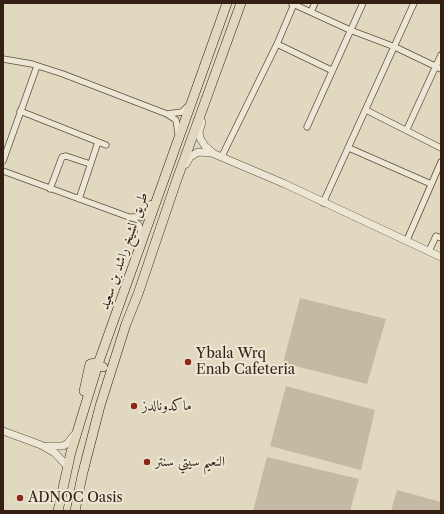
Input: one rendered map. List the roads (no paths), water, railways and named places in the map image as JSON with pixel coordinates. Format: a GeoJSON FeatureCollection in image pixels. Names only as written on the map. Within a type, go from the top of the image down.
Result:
{"type":"FeatureCollection","features":[{"type":"Feature","properties":{"kind":"main road","name":"طريق الشيخ راشد بن سعيد"},"geometry":{"type":"LineString","coordinates":[[58,511],[68,466],[98,364],[227,3]]}},
{"type":"Feature","properties":{"kind":"main road","name":"طريق الشيخ راشد بن سعيد"},"geometry":{"type":"LineString","coordinates":[[75,511],[100,406],[126,324],[230,32],[242,3]]}},
{"type":"Feature","properties":{"kind":"main road"},"geometry":{"type":"LineString","coordinates":[[160,191],[154,220],[155,224],[162,226]]}},
{"type":"Feature","properties":{"kind":"main road"},"geometry":{"type":"LineString","coordinates":[[98,364],[103,368],[95,393],[100,406]]}},
{"type":"Feature","properties":{"kind":"street"},"geometry":{"type":"LineString","coordinates":[[311,12],[315,3]]}},
{"type":"Feature","properties":{"kind":"street"},"geometry":{"type":"LineString","coordinates":[[307,127],[331,70],[363,3]]}},
{"type":"Feature","properties":{"kind":"street"},"geometry":{"type":"LineString","coordinates":[[323,203],[396,47],[414,3]]}},
{"type":"Feature","properties":{"kind":"street"},"geometry":{"type":"LineString","coordinates":[[222,156],[277,44],[292,4],[350,30],[396,47],[438,67]]}},
{"type":"Feature","properties":{"kind":"street"},"geometry":{"type":"LineString","coordinates":[[277,44],[331,70]]}},
{"type":"Feature","properties":{"kind":"street"},"geometry":{"type":"LineString","coordinates":[[407,129],[438,67],[441,55]]}},
{"type":"Feature","properties":{"kind":"street"},"geometry":{"type":"LineString","coordinates":[[3,59],[37,66],[63,74],[167,114],[177,123],[177,141]]}},
{"type":"Feature","properties":{"kind":"street"},"geometry":{"type":"LineString","coordinates":[[3,161],[37,66]]}},
{"type":"Feature","properties":{"kind":"street"},"geometry":{"type":"LineString","coordinates":[[208,95],[208,103],[199,135],[205,146],[212,152],[285,184],[441,257]]}},
{"type":"Feature","properties":{"kind":"street"},"geometry":{"type":"LineString","coordinates":[[167,114],[182,112],[191,104]]}},
{"type":"Feature","properties":{"kind":"street"},"geometry":{"type":"LineString","coordinates":[[366,110],[407,129],[441,148]]}},
{"type":"Feature","properties":{"kind":"street"},"geometry":{"type":"LineString","coordinates":[[20,111],[106,145]]}},
{"type":"Feature","properties":{"kind":"street"},"geometry":{"type":"LineString","coordinates":[[79,199],[98,142]]}},
{"type":"Feature","properties":{"kind":"street"},"geometry":{"type":"LineString","coordinates":[[349,148],[431,184]]}},
{"type":"Feature","properties":{"kind":"street"},"geometry":{"type":"LineString","coordinates":[[176,182],[190,157],[202,152],[212,152]]}},
{"type":"Feature","properties":{"kind":"street"},"geometry":{"type":"LineString","coordinates":[[50,189],[62,157],[66,156],[90,164]]}},
{"type":"Feature","properties":{"kind":"street"},"geometry":{"type":"LineString","coordinates":[[407,240],[441,162]]}},
{"type":"Feature","properties":{"kind":"street"},"geometry":{"type":"LineString","coordinates":[[3,171],[129,217],[137,222],[140,228],[137,256]]}},
{"type":"Feature","properties":{"kind":"street"},"geometry":{"type":"LineString","coordinates":[[129,217],[139,218],[145,215],[160,191]]}},
{"type":"Feature","properties":{"kind":"street"},"geometry":{"type":"LineString","coordinates":[[429,251],[436,236],[441,238]]}},
{"type":"Feature","properties":{"kind":"street"},"geometry":{"type":"LineString","coordinates":[[41,445],[56,447],[63,446],[68,443],[79,426]]}},
{"type":"Feature","properties":{"kind":"street"},"geometry":{"type":"LineString","coordinates":[[3,431],[41,445],[55,453],[68,466]]}},
{"type":"Feature","properties":{"kind":"place","name":"Ybala Wrq Enab Cafeteria"},"geometry":{"type":"Point","coordinates":[188,362]}},
{"type":"Feature","properties":{"kind":"place","name":"ماكدونالدز"},"geometry":{"type":"Point","coordinates":[134,406]}},
{"type":"Feature","properties":{"kind":"place","name":"النعيم سيتي سنتر"},"geometry":{"type":"Point","coordinates":[147,462]}},
{"type":"Feature","properties":{"kind":"place","name":"ADNOC Oasis"},"geometry":{"type":"Point","coordinates":[20,498]}}]}
